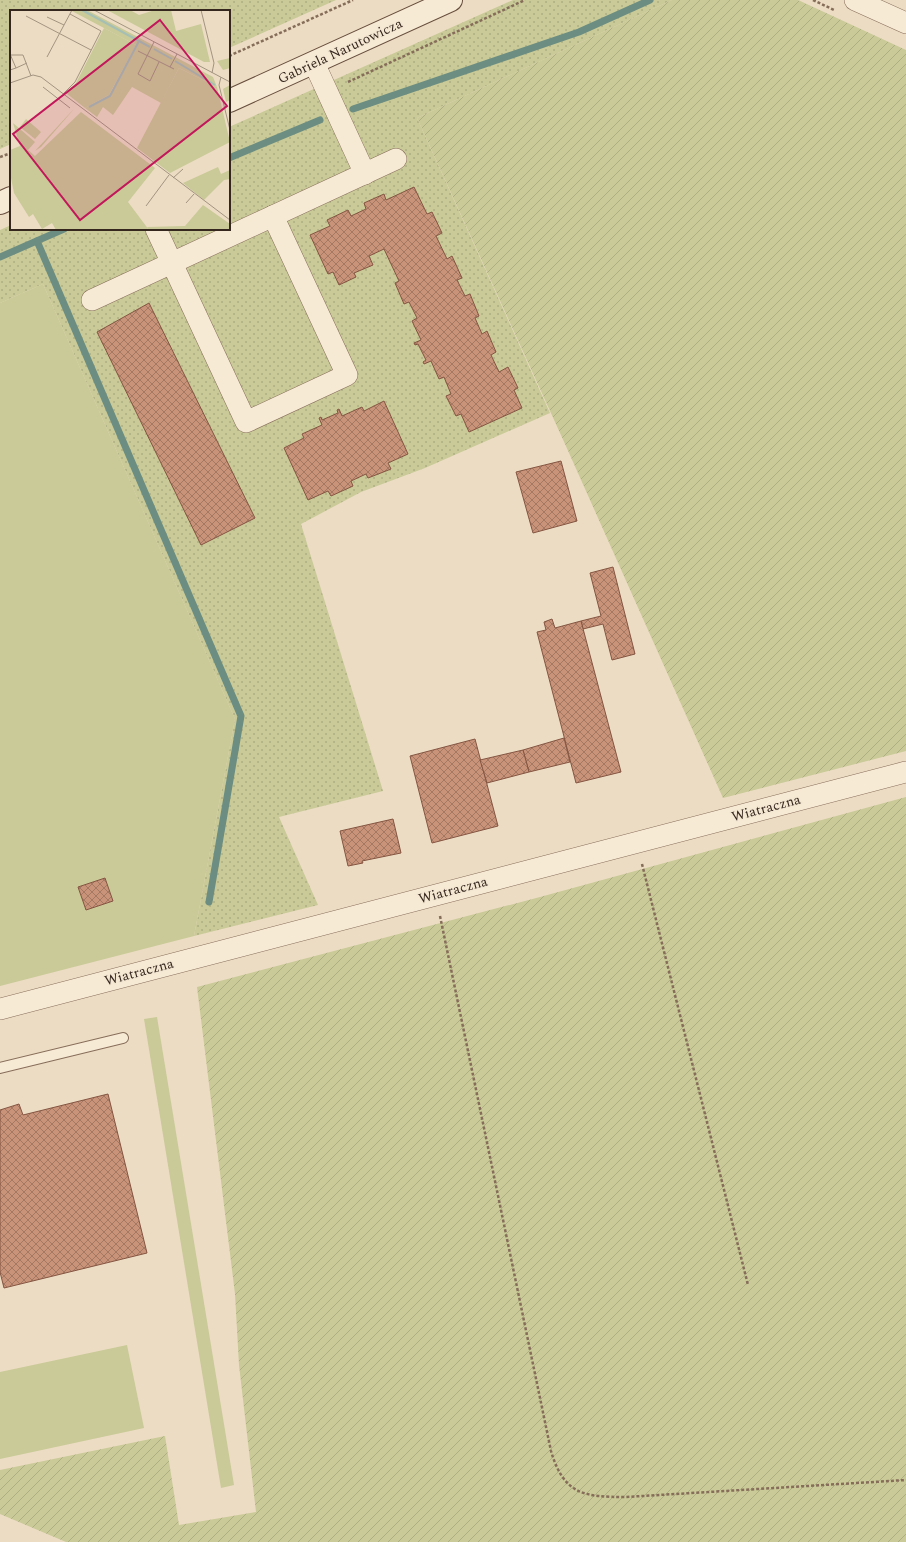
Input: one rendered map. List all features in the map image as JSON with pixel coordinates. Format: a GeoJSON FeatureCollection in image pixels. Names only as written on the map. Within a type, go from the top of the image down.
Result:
{"type":"FeatureCollection","features":[{"type":"Feature","properties":{"kind":"main road","name":"Gabriela Narutowicza"},"geometry":{"type":"LineString","coordinates":[[230,101],[451,0]]}},
{"type":"Feature","properties":{"kind":"main road"},"geometry":{"type":"LineString","coordinates":[[0,203],[10,198]]}},
{"type":"Feature","properties":{"kind":"street"},"geometry":{"type":"LineString","coordinates":[[855,0],[906,23]]}},
{"type":"Feature","properties":{"kind":"street"},"geometry":{"type":"LineString","coordinates":[[314,63],[365,174]]}},
{"type":"Feature","properties":{"kind":"street"},"geometry":{"type":"LineString","coordinates":[[92,300],[396,159]]}},
{"type":"Feature","properties":{"kind":"street"},"geometry":{"type":"LineString","coordinates":[[156,230],[246,422],[346,375],[273,216]]}},
{"type":"Feature","properties":{"kind":"street","name":"Wiatraczna"},"geometry":{"type":"LineString","coordinates":[[0,1009],[906,772]]}},
{"type":"Feature","properties":{"kind":"lane"},"geometry":{"type":"LineString","coordinates":[[0,1068],[123,1038]]}},
{"type":"Feature","properties":{"kind":"path"},"geometry":{"type":"LineString","coordinates":[[230,56],[353,0]]}},
{"type":"Feature","properties":{"kind":"path"},"geometry":{"type":"LineString","coordinates":[[328,91],[526,0]]}},
{"type":"Feature","properties":{"kind":"path"},"geometry":{"type":"LineString","coordinates":[[0,158],[10,153]]}},
{"type":"Feature","properties":{"kind":"path"},"geometry":{"type":"LineString","coordinates":[[640,857],[748,1285]]}},
{"type":"Feature","properties":{"kind":"path"},"geometry":{"type":"LineString","coordinates":[[439,910],[551,1451],[556,1468],[566,1482],[578,1491],[597,1497],[626,1497],[906,1480]]}},
{"type":"Feature","properties":{"kind":"green space"},"geometry":{"type":"Polygon","coordinates":[[[0,0],[336,0],[230,48],[230,10],[10,10],[10,144],[0,149],[0,0]]]}},
{"type":"Feature","properties":{"kind":"green space"},"geometry":{"type":"Polygon","coordinates":[[[513,0],[672,0],[417,118],[550,413],[425,468],[361,492],[301,524],[383,791],[279,817],[318,905],[194,936],[235,719],[43,284],[0,303],[0,230],[10,225],[10,230],[230,230],[230,127],[513,0]]]}},
{"type":"Feature","properties":{"kind":"green space"},"geometry":{"type":"Polygon","coordinates":[[[672,0],[798,0],[906,50],[906,751],[723,798],[417,118],[672,0]]]}},
{"type":"Feature","properties":{"kind":"green space"},"geometry":{"type":"Polygon","coordinates":[[[43,284],[235,719],[194,936],[0,986],[0,303],[43,284]]]}},
{"type":"Feature","properties":{"kind":"green space"},"geometry":{"type":"Polygon","coordinates":[[[906,797],[906,1542],[66,1542],[0,1514],[0,1470],[165,1436],[179,1525],[256,1512],[239,1365],[235,1294],[197,987],[540,897],[906,797]]]}},
{"type":"Feature","properties":{"kind":"green space"},"geometry":{"type":"Polygon","coordinates":[[[157,1017],[234,1485],[221,1488],[144,1019],[157,1017]]]}},
{"type":"Feature","properties":{"kind":"green space"},"geometry":{"type":"Polygon","coordinates":[[[127,1345],[144,1428],[0,1459],[0,1372],[127,1345]]]}},
{"type":"Feature","properties":{"kind":"building"},"geometry":{"type":"Polygon","coordinates":[[[414,187],[427,214],[432,212],[442,233],[436,236],[447,259],[452,256],[462,278],[457,280],[465,296],[470,294],[479,316],[475,318],[482,334],[487,331],[496,352],[491,355],[499,372],[508,367],[518,388],[514,390],[522,408],[469,432],[461,414],[456,416],[446,396],[451,394],[444,377],[439,379],[431,361],[424,364],[423,362],[426,360],[418,344],[415,345],[414,343],[421,340],[412,321],[417,318],[409,302],[404,304],[395,283],[399,281],[384,249],[369,256],[373,265],[354,273],[356,277],[339,285],[333,272],[328,274],[310,235],[330,226],[327,220],[348,210],[351,216],[366,209],[364,203],[384,194],[386,200],[414,187]]]}},
{"type":"Feature","properties":{"kind":"building"},"geometry":{"type":"Polygon","coordinates":[[[149,303],[255,518],[201,545],[97,332],[149,303]]]}},
{"type":"Feature","properties":{"kind":"building"},"geometry":{"type":"Polygon","coordinates":[[[384,401],[408,454],[388,463],[391,469],[368,478],[366,474],[351,481],[353,486],[331,496],[328,491],[308,500],[284,448],[304,438],[302,434],[322,425],[319,418],[321,417],[322,420],[338,413],[337,410],[339,409],[342,416],[362,407],[364,411],[384,401]]]}},
{"type":"Feature","properties":{"kind":"building"},"geometry":{"type":"Polygon","coordinates":[[[561,461],[577,521],[533,533],[516,472],[561,461]]]}},
{"type":"Feature","properties":{"kind":"building"},"geometry":{"type":"Polygon","coordinates":[[[613,567],[635,654],[612,660],[603,624],[583,629],[581,621],[601,616],[590,573],[613,567]]]}},
{"type":"Feature","properties":{"kind":"building"},"geometry":{"type":"Polygon","coordinates":[[[552,619],[555,628],[581,621],[621,772],[576,783],[537,632],[546,630],[544,622],[552,619]]]}},
{"type":"Feature","properties":{"kind":"building"},"geometry":{"type":"Polygon","coordinates":[[[564,738],[570,762],[529,772],[523,750],[564,738]]]}},
{"type":"Feature","properties":{"kind":"building"},"geometry":{"type":"Polygon","coordinates":[[[475,739],[498,826],[432,843],[410,756],[475,739]]]}},
{"type":"Feature","properties":{"kind":"building"},"geometry":{"type":"Polygon","coordinates":[[[523,750],[529,772],[487,783],[480,760],[523,750]]]}},
{"type":"Feature","properties":{"kind":"building"},"geometry":{"type":"Polygon","coordinates":[[[393,819],[401,853],[362,861],[363,863],[348,866],[340,831],[393,819]]]}},
{"type":"Feature","properties":{"kind":"building"},"geometry":{"type":"Polygon","coordinates":[[[105,878],[113,901],[86,910],[78,887],[105,878]]]}},
{"type":"Feature","properties":{"kind":"building"},"geometry":{"type":"Polygon","coordinates":[[[108,1094],[147,1253],[4,1288],[0,1272],[0,1110],[19,1104],[23,1115],[108,1094]]]}},
{"type":"Feature","properties":{"kind":"waterway"},"geometry":{"type":"LineString","coordinates":[[353,109],[579,32],[650,0]]}},
{"type":"Feature","properties":{"kind":"waterway"},"geometry":{"type":"LineString","coordinates":[[230,158],[320,120]]}},
{"type":"Feature","properties":{"kind":"waterway"},"geometry":{"type":"LineString","coordinates":[[0,257],[62,230]]}},
{"type":"Feature","properties":{"kind":"waterway"},"geometry":{"type":"LineString","coordinates":[[37,241],[241,716],[209,902]]}}]}
